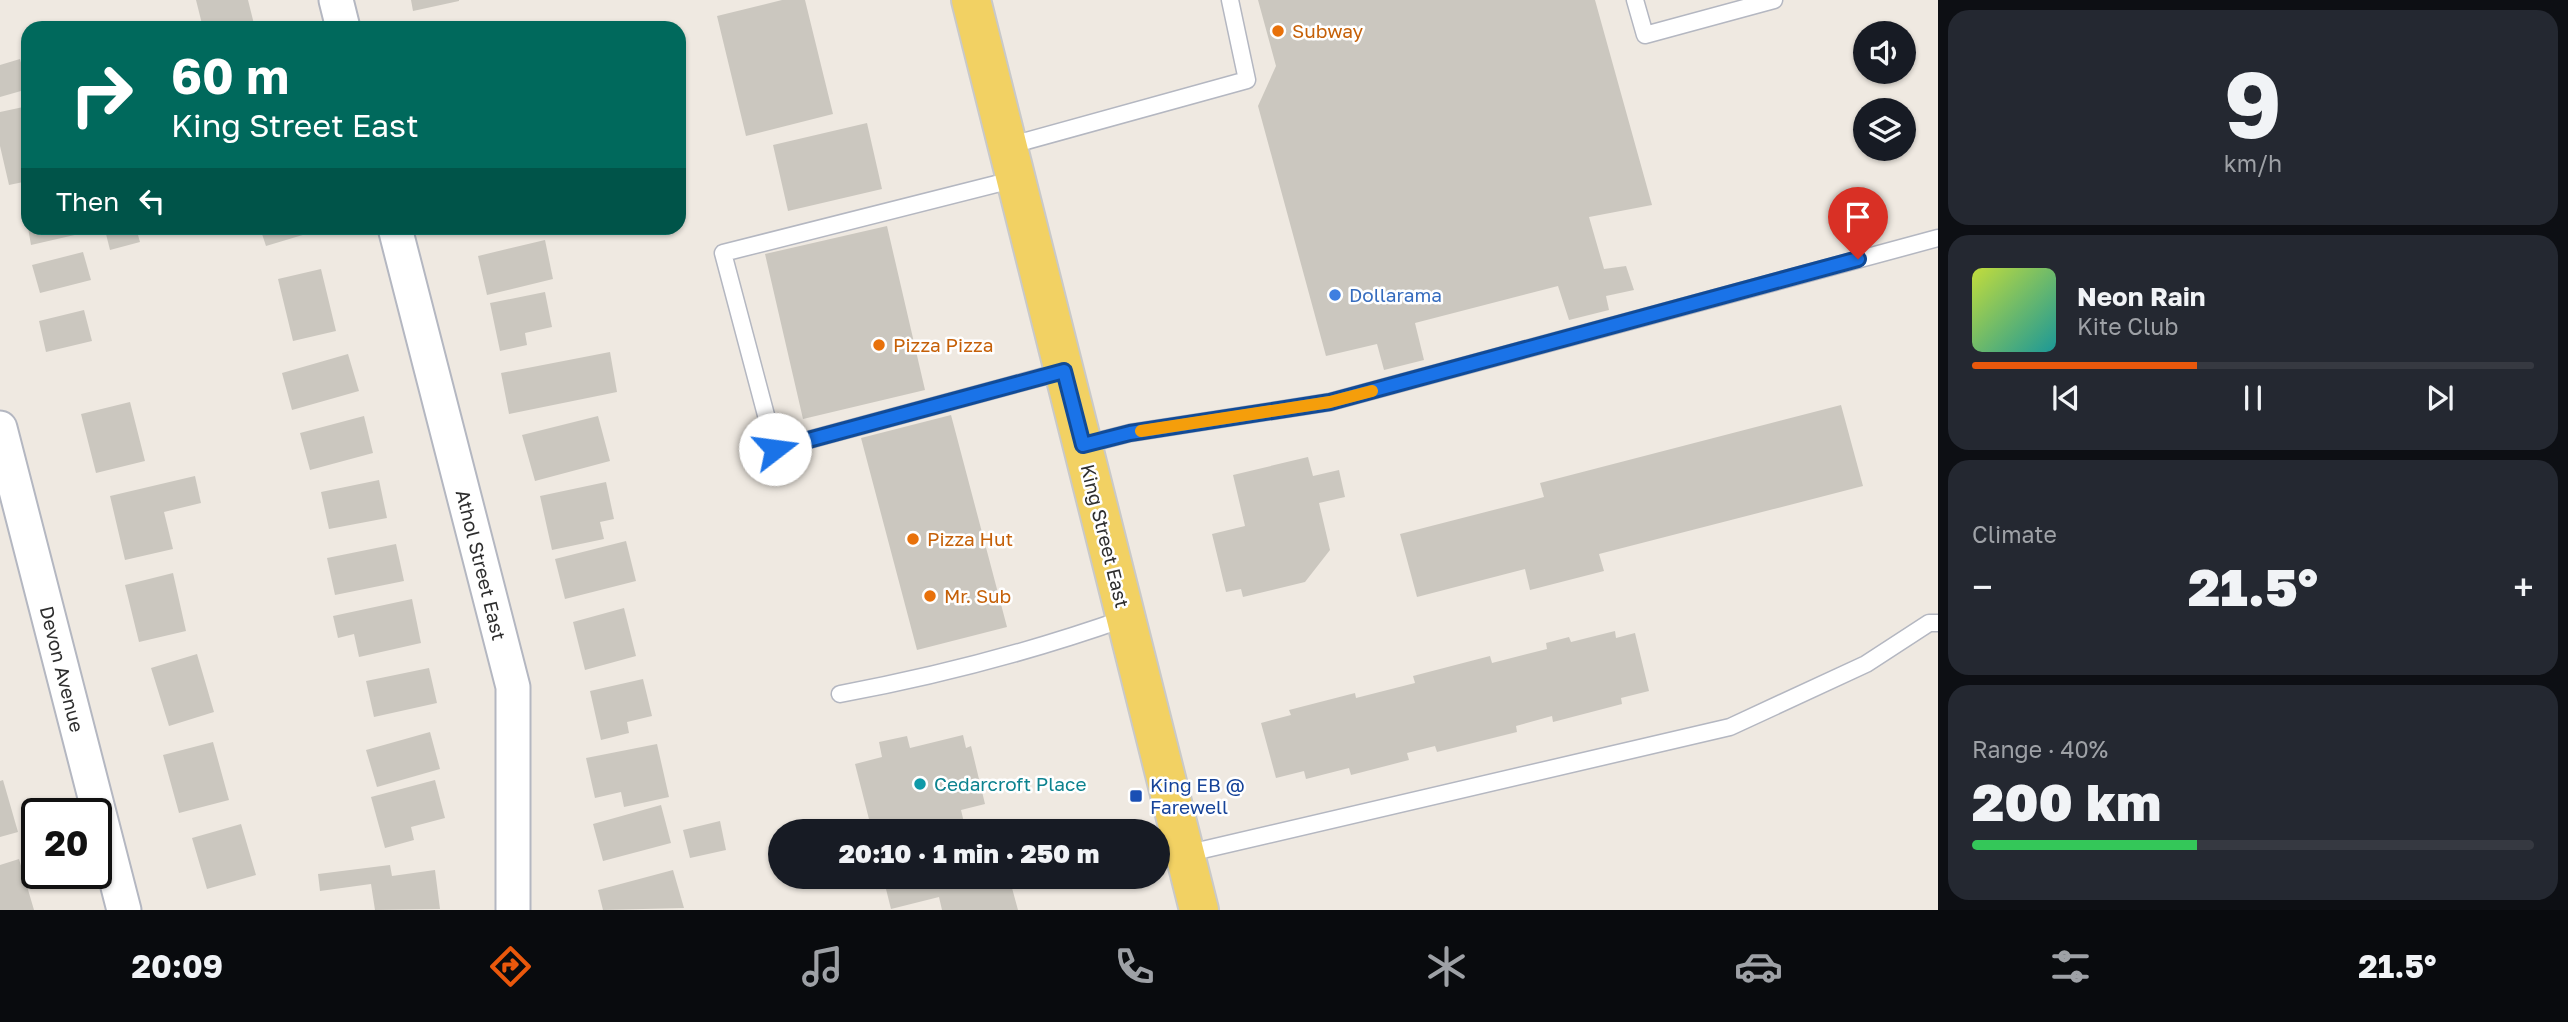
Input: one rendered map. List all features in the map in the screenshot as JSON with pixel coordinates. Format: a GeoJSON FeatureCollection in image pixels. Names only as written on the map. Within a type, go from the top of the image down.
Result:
{"type":"FeatureCollection","features":[{"type":"Feature","properties":{"kind":"main road","name":"King Street East"},"geometry":{"type":"LineString","coordinates":[[971,0],[1199,910]]}},
{"type":"Feature","properties":{"kind":"street"},"geometry":{"type":"LineString","coordinates":[[336,0],[341,21]]}},
{"type":"Feature","properties":{"kind":"street","name":"Athol Street East"},"geometry":{"type":"LineString","coordinates":[[397,235],[513,687],[513,910]]}},
{"type":"Feature","properties":{"kind":"street","name":"Devon Avenue"},"geometry":{"type":"LineString","coordinates":[[0,428],[124,910]]}},
{"type":"Feature","properties":{"kind":"lane"},"geometry":{"type":"LineString","coordinates":[[1063,366],[773,439],[723,253],[1012,162],[1247,80],[1230,0]]}},
{"type":"Feature","properties":{"kind":"lane"},"geometry":{"type":"LineString","coordinates":[[1635,0],[1646,35],[1774,0]]}},
{"type":"Feature","properties":{"kind":"lane"},"geometry":{"type":"LineString","coordinates":[[1083,445],[1130,433],[1330,402],[1938,238]]}},
{"type":"Feature","properties":{"kind":"lane"},"geometry":{"type":"LineString","coordinates":[[840,694],[900,682],[1059,642],[1126,618]]}},
{"type":"Feature","properties":{"kind":"lane"},"geometry":{"type":"LineString","coordinates":[[1185,854],[1730,727],[1866,664],[1929,623],[1938,623]]}},
{"type":"Feature","properties":{"kind":"building"},"geometry":{"type":"Polygon","coordinates":[[[196,0],[248,0],[253,21],[201,21],[196,0]]]}},
{"type":"Feature","properties":{"kind":"building"},"geometry":{"type":"Polygon","coordinates":[[[411,0],[459,0],[459,1],[413,11],[411,0]]]}},
{"type":"Feature","properties":{"kind":"building"},"geometry":{"type":"Polygon","coordinates":[[[782,0],[805,0],[833,114],[746,136],[717,16],[782,0]]]}},
{"type":"Feature","properties":{"kind":"building"},"geometry":{"type":"Polygon","coordinates":[[[1258,0],[1595,0],[1652,205],[1589,217],[1604,269],[1626,266],[1634,290],[1606,296],[1609,310],[1569,320],[1558,286],[1415,323],[1424,360],[1384,370],[1377,344],[1326,356],[1258,106],[1276,66],[1258,0]]]}},
{"type":"Feature","properties":{"kind":"building"},"geometry":{"type":"Polygon","coordinates":[[[20,59],[21,91],[0,97],[0,65],[20,59]]]}},
{"type":"Feature","properties":{"kind":"building"},"geometry":{"type":"Polygon","coordinates":[[[21,108],[21,182],[9,185],[0,146],[0,112],[21,108]]]}},
{"type":"Feature","properties":{"kind":"building"},"geometry":{"type":"Polygon","coordinates":[[[867,123],[882,189],[788,211],[773,145],[867,123]]]}},
{"type":"Feature","properties":{"kind":"building"},"geometry":{"type":"Polygon","coordinates":[[[887,226],[925,390],[803,419],[765,254],[887,226]]]}},
{"type":"Feature","properties":{"kind":"building"},"geometry":{"type":"Polygon","coordinates":[[[29,235],[75,235],[31,245],[29,235]]]}},
{"type":"Feature","properties":{"kind":"building"},"geometry":{"type":"Polygon","coordinates":[[[106,235],[138,235],[140,242],[110,250],[106,235]]]}},
{"type":"Feature","properties":{"kind":"building"},"geometry":{"type":"Polygon","coordinates":[[[262,235],[303,235],[266,246],[262,235]]]}},
{"type":"Feature","properties":{"kind":"building"},"geometry":{"type":"Polygon","coordinates":[[[545,240],[553,279],[487,295],[478,256],[545,240]]]}},
{"type":"Feature","properties":{"kind":"building"},"geometry":{"type":"Polygon","coordinates":[[[83,252],[91,280],[40,293],[32,265],[83,252]]]}},
{"type":"Feature","properties":{"kind":"building"},"geometry":{"type":"Polygon","coordinates":[[[321,269],[336,331],[293,341],[278,279],[321,269]]]}},
{"type":"Feature","properties":{"kind":"building"},"geometry":{"type":"Polygon","coordinates":[[[545,292],[552,327],[525,333],[527,345],[500,351],[490,303],[545,292]]]}},
{"type":"Feature","properties":{"kind":"building"},"geometry":{"type":"Polygon","coordinates":[[[84,310],[92,341],[46,352],[39,321],[84,310]]]}},
{"type":"Feature","properties":{"kind":"building"},"geometry":{"type":"Polygon","coordinates":[[[610,352],[617,392],[509,414],[501,373],[610,352]]]}},
{"type":"Feature","properties":{"kind":"building"},"geometry":{"type":"Polygon","coordinates":[[[348,354],[359,391],[292,410],[282,373],[348,354]]]}},
{"type":"Feature","properties":{"kind":"building"},"geometry":{"type":"Polygon","coordinates":[[[130,402],[145,461],[96,473],[81,414],[130,402]]]}},
{"type":"Feature","properties":{"kind":"building"},"geometry":{"type":"Polygon","coordinates":[[[1841,405],[1863,486],[1599,554],[1604,571],[1530,590],[1525,569],[1417,597],[1400,534],[1544,497],[1540,483],[1841,405]]]}},
{"type":"Feature","properties":{"kind":"building"},"geometry":{"type":"Polygon","coordinates":[[[951,415],[1007,627],[917,650],[861,438],[951,415]]]}},
{"type":"Feature","properties":{"kind":"building"},"geometry":{"type":"Polygon","coordinates":[[[364,416],[373,453],[310,470],[300,433],[364,416]]]}},
{"type":"Feature","properties":{"kind":"building"},"geometry":{"type":"Polygon","coordinates":[[[598,416],[610,461],[535,481],[522,435],[598,416]]]}},
{"type":"Feature","properties":{"kind":"building"},"geometry":{"type":"Polygon","coordinates":[[[1308,457],[1313,476],[1339,470],[1345,497],[1319,503],[1330,550],[1305,582],[1243,597],[1241,589],[1226,592],[1212,534],[1245,526],[1233,475],[1308,457]]]}},
{"type":"Feature","properties":{"kind":"building"},"geometry":{"type":"Polygon","coordinates":[[[195,476],[201,503],[164,512],[173,549],[125,560],[110,496],[195,476]]]}},
{"type":"Feature","properties":{"kind":"building"},"geometry":{"type":"Polygon","coordinates":[[[379,480],[387,518],[329,529],[321,492],[379,480]]]}},
{"type":"Feature","properties":{"kind":"building"},"geometry":{"type":"Polygon","coordinates":[[[606,482],[614,519],[600,522],[604,539],[552,550],[540,496],[606,482]]]}},
{"type":"Feature","properties":{"kind":"building"},"geometry":{"type":"Polygon","coordinates":[[[626,541],[636,581],[565,599],[555,559],[626,541]]]}},
{"type":"Feature","properties":{"kind":"building"},"geometry":{"type":"Polygon","coordinates":[[[396,544],[404,581],[335,595],[327,558],[396,544]]]}},
{"type":"Feature","properties":{"kind":"building"},"geometry":{"type":"Polygon","coordinates":[[[173,573],[186,631],[139,642],[125,585],[173,573]]]}},
{"type":"Feature","properties":{"kind":"building"},"geometry":{"type":"Polygon","coordinates":[[[412,599],[421,643],[359,657],[354,634],[338,638],[333,616],[412,599]]]}},
{"type":"Feature","properties":{"kind":"building"},"geometry":{"type":"Polygon","coordinates":[[[624,608],[636,656],[585,670],[573,622],[624,608]]]}},
{"type":"Feature","properties":{"kind":"building"},"geometry":{"type":"Polygon","coordinates":[[[1615,631],[1616,638],[1635,633],[1649,691],[1621,698],[1622,704],[1553,722],[1552,716],[1516,726],[1517,732],[1437,752],[1435,746],[1407,753],[1409,760],[1351,775],[1349,768],[1306,779],[1304,771],[1276,778],[1261,723],[1291,715],[1289,710],[1355,693],[1356,698],[1415,683],[1413,676],[1490,656],[1492,663],[1547,649],[1546,643],[1569,637],[1571,642],[1615,631]]]}},
{"type":"Feature","properties":{"kind":"building"},"geometry":{"type":"Polygon","coordinates":[[[197,654],[214,712],[169,726],[151,668],[197,654]]]}},
{"type":"Feature","properties":{"kind":"building"},"geometry":{"type":"Polygon","coordinates":[[[429,668],[437,703],[374,717],[366,681],[429,668]]]}},
{"type":"Feature","properties":{"kind":"building"},"geometry":{"type":"Polygon","coordinates":[[[643,679],[652,716],[627,722],[629,733],[601,740],[590,691],[643,679]]]}},
{"type":"Feature","properties":{"kind":"building"},"geometry":{"type":"Polygon","coordinates":[[[430,732],[440,769],[377,787],[366,750],[430,732]]]}},
{"type":"Feature","properties":{"kind":"building","name":"Cedarcroft Place"},"geometry":{"type":"Polygon","coordinates":[[[963,735],[966,748],[971,746],[985,804],[961,810],[963,819],[869,819],[855,764],[882,757],[879,742],[907,736],[910,748],[963,735]]]}},
{"type":"Feature","properties":{"kind":"building"},"geometry":{"type":"Polygon","coordinates":[[[213,742],[229,800],[179,813],[163,755],[213,742]]]}},
{"type":"Feature","properties":{"kind":"building"},"geometry":{"type":"Polygon","coordinates":[[[657,744],[669,797],[624,807],[621,792],[595,798],[586,758],[657,744]]]}},
{"type":"Feature","properties":{"kind":"building"},"geometry":{"type":"Polygon","coordinates":[[[3,780],[18,832],[0,837],[0,781],[3,780]]]}},
{"type":"Feature","properties":{"kind":"building"},"geometry":{"type":"Polygon","coordinates":[[[435,780],[445,818],[411,827],[414,840],[385,848],[371,797],[435,780]]]}},
{"type":"Feature","properties":{"kind":"building"},"geometry":{"type":"Polygon","coordinates":[[[661,805],[671,843],[603,861],[593,824],[661,805]]]}},
{"type":"Feature","properties":{"kind":"building"},"geometry":{"type":"Polygon","coordinates":[[[720,821],[726,850],[690,858],[683,830],[720,821]]]}},
{"type":"Feature","properties":{"kind":"building"},"geometry":{"type":"Polygon","coordinates":[[[241,824],[256,875],[207,889],[192,838],[241,824]]]}},
{"type":"Feature","properties":{"kind":"building"},"geometry":{"type":"Polygon","coordinates":[[[19,859],[21,889],[28,889],[34,910],[0,910],[0,865],[19,859]]]}},
{"type":"Feature","properties":{"kind":"building"},"geometry":{"type":"Polygon","coordinates":[[[390,865],[392,876],[435,870],[440,909],[375,910],[371,884],[320,891],[318,874],[390,865]]]}},
{"type":"Feature","properties":{"kind":"building"},"geometry":{"type":"Polygon","coordinates":[[[673,870],[684,908],[603,910],[598,890],[673,870]]]}},
{"type":"Feature","properties":{"kind":"building"},"geometry":{"type":"Polygon","coordinates":[[[886,889],[1012,889],[1018,910],[942,910],[939,897],[891,909],[886,889]]]}},
{"type":"Feature","properties":{"kind":"slow traffic"},"geometry":{"type":"LineString","coordinates":[[1141,431],[1330,402],[1372,391]]}},
{"type":"Feature","properties":{"kind":"place","name":"Subway"},"geometry":{"type":"Point","coordinates":[1278,31]}},
{"type":"Feature","properties":{"kind":"place","name":"Dollarama"},"geometry":{"type":"Point","coordinates":[1335,295]}},
{"type":"Feature","properties":{"kind":"place","name":"Pizza Pizza"},"geometry":{"type":"Point","coordinates":[879,345]}},
{"type":"Feature","properties":{"kind":"place","name":"Pizza Hut"},"geometry":{"type":"Point","coordinates":[913,539]}},
{"type":"Feature","properties":{"kind":"place","name":"Mr. Sub"},"geometry":{"type":"Point","coordinates":[930,596]}},
{"type":"Feature","properties":{"kind":"place","name":"Cedarcroft Place"},"geometry":{"type":"Point","coordinates":[920,784]}},
{"type":"Feature","properties":{"kind":"place","name":"King EB @ Farewell"},"geometry":{"type":"Point","coordinates":[1136,796]}},
{"type":"Feature","properties":{"kind":"route"},"geometry":{"type":"LineString","coordinates":[[775,449],[1064,371],[1083,445],[1130,433],[1330,402],[1858,259]]}}]}
